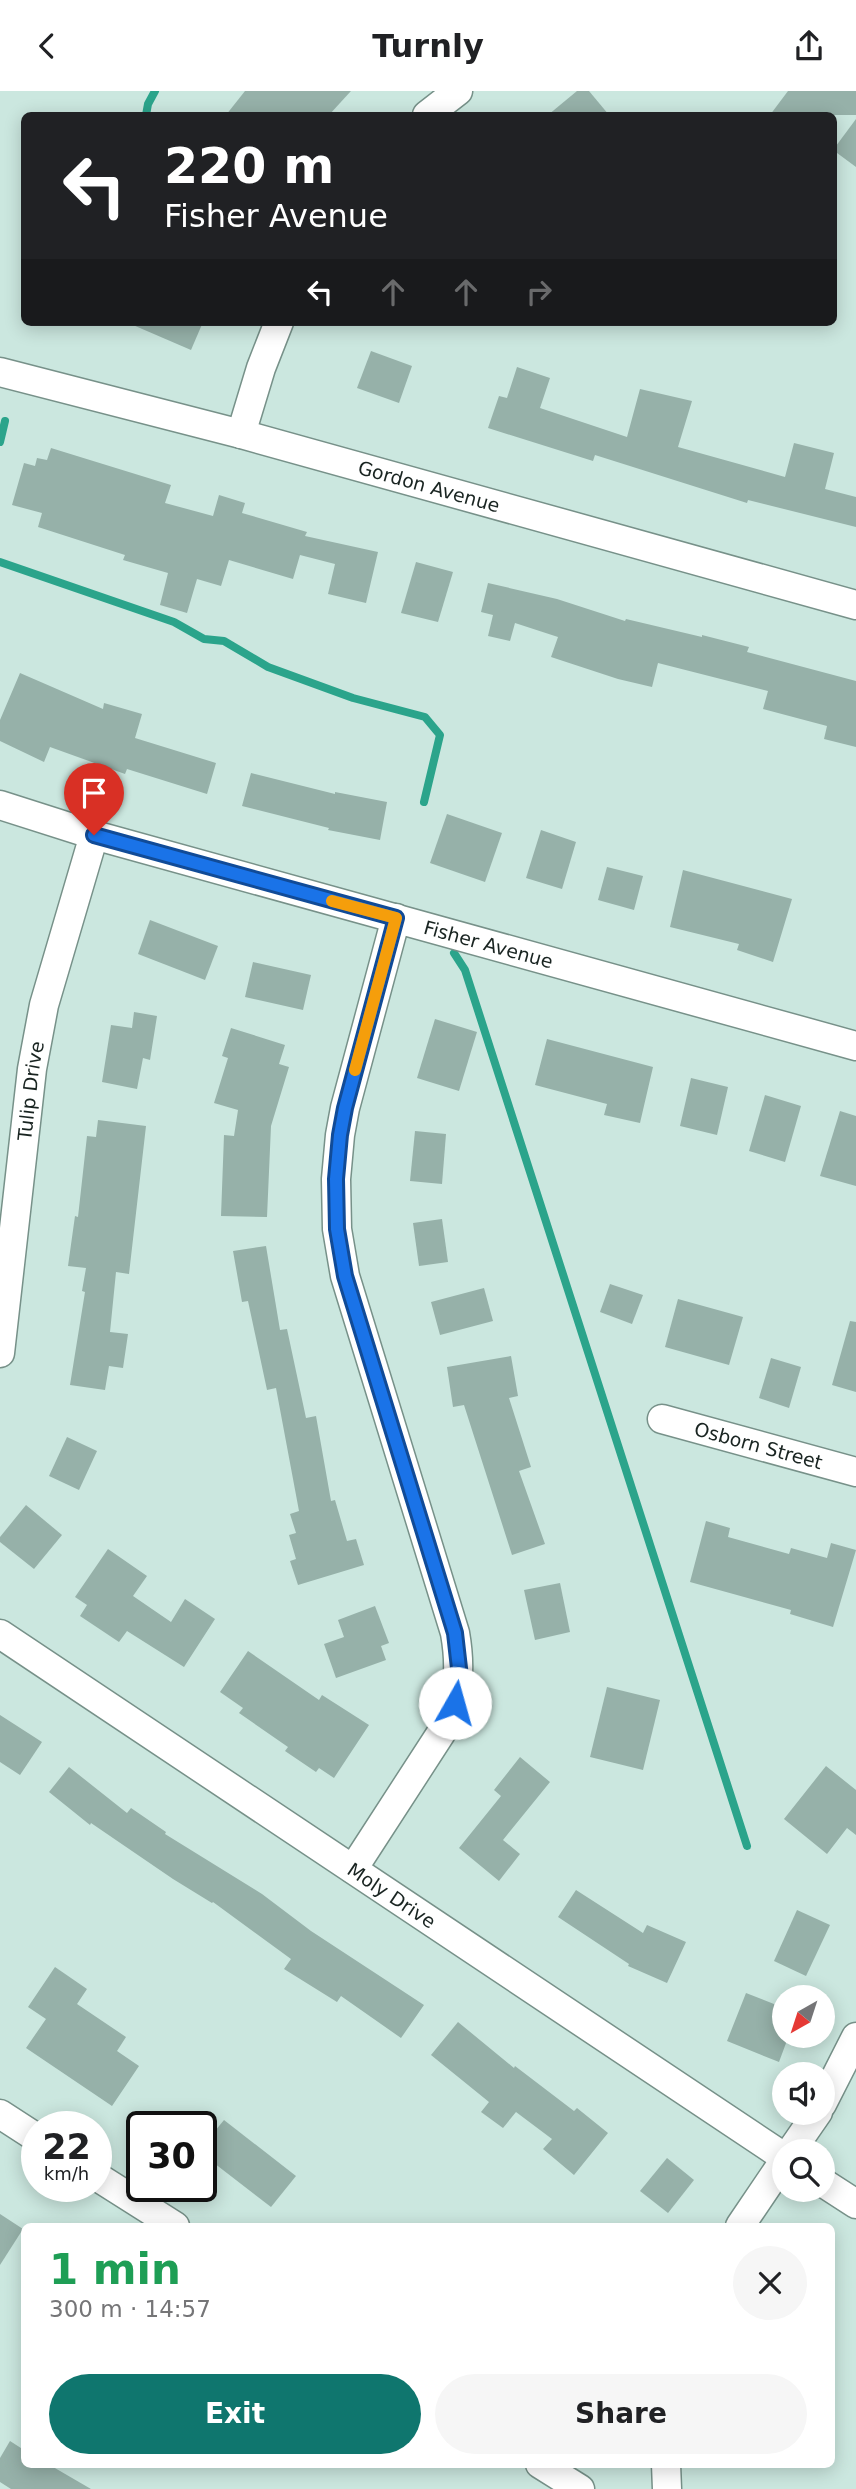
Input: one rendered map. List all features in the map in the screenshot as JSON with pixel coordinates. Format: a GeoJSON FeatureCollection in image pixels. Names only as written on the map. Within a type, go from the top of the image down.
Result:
{"type":"FeatureCollection","features":[{"type":"Feature","properties":{"kind":"street"},"geometry":{"type":"LineString","coordinates":[[431,112],[458,91]]}},
{"type":"Feature","properties":{"kind":"street"},"geometry":{"type":"LineString","coordinates":[[241,434],[261,368],[277,326]]}},
{"type":"Feature","properties":{"kind":"street","name":"Gordon Avenue"},"geometry":{"type":"LineString","coordinates":[[0,372],[241,434],[856,605]]}},
{"type":"Feature","properties":{"kind":"street","name":"Fisher Avenue"},"geometry":{"type":"LineString","coordinates":[[0,805],[94,835],[856,1046]]}},
{"type":"Feature","properties":{"kind":"street","name":"Tulip Drive"},"geometry":{"type":"LineString","coordinates":[[0,1353],[32,1069],[44,1005],[94,835]]}},
{"type":"Feature","properties":{"kind":"street"},"geometry":{"type":"LineString","coordinates":[[353,1869],[446,1727],[455,1703],[460,1677],[455,1633],[345,1276],[337,1229],[336,1179],[342,1122],[396,918]]}},
{"type":"Feature","properties":{"kind":"street","name":"Osborn Street"},"geometry":{"type":"LineString","coordinates":[[662,1419],[856,1472]]}},
{"type":"Feature","properties":{"kind":"street","name":"Moly Drive"},"geometry":{"type":"LineString","coordinates":[[0,1634],[772,2151]]}},
{"type":"Feature","properties":{"kind":"street"},"geometry":{"type":"LineString","coordinates":[[835,2078],[856,2037]]}},
{"type":"Feature","properties":{"kind":"street"},"geometry":{"type":"LineString","coordinates":[[0,2114],[21,2128]]}},
{"type":"Feature","properties":{"kind":"street"},"geometry":{"type":"LineString","coordinates":[[742,2223],[772,2177]]}},
{"type":"Feature","properties":{"kind":"street"},"geometry":{"type":"LineString","coordinates":[[112,2186],[170,2223]]}},
{"type":"Feature","properties":{"kind":"street"},"geometry":{"type":"LineString","coordinates":[[835,2190],[856,2204]]}},
{"type":"Feature","properties":{"kind":"street"},"geometry":{"type":"LineString","coordinates":[[546,2468],[580,2489]]}},
{"type":"Feature","properties":{"kind":"street"},"geometry":{"type":"LineString","coordinates":[[666,2468],[667,2489]]}},
{"type":"Feature","properties":{"kind":"building"},"geometry":{"type":"Polygon","coordinates":[[[245,91],[351,91],[332,112],[228,112],[245,91]]]}},
{"type":"Feature","properties":{"kind":"building"},"geometry":{"type":"Polygon","coordinates":[[[577,91],[589,91],[606,112],[552,112],[577,91]]]}},
{"type":"Feature","properties":{"kind":"building"},"geometry":{"type":"Polygon","coordinates":[[[788,91],[856,91],[856,115],[837,115],[837,112],[772,112],[788,91]]]}},
{"type":"Feature","properties":{"kind":"building"},"geometry":{"type":"Polygon","coordinates":[[[856,119],[856,167],[837,153],[837,145],[856,119]]]}},
{"type":"Feature","properties":{"kind":"building"},"geometry":{"type":"Polygon","coordinates":[[[135,326],[201,326],[191,350],[135,326]]]}},
{"type":"Feature","properties":{"kind":"building"},"geometry":{"type":"Polygon","coordinates":[[[371,351],[412,366],[399,403],[357,388],[371,351]]]}},
{"type":"Feature","properties":{"kind":"building"},"geometry":{"type":"Polygon","coordinates":[[[517,367],[550,378],[540,408],[627,437],[640,389],[692,401],[678,447],[785,477],[794,443],[834,453],[825,489],[856,497],[856,527],[748,500],[747,503],[595,455],[593,461],[488,428],[499,396],[507,398],[517,367]]]}},
{"type":"Feature","properties":{"kind":"building"},"geometry":{"type":"Polygon","coordinates":[[[51,448],[171,485],[165,503],[213,516],[219,495],[245,503],[242,513],[307,532],[305,536],[378,552],[366,603],[328,594],[335,564],[300,555],[293,579],[229,560],[221,586],[197,579],[187,613],[160,605],[168,573],[123,560],[125,555],[38,527],[42,513],[12,505],[24,463],[35,466],[37,458],[47,460],[51,448]]]}},
{"type":"Feature","properties":{"kind":"building"},"geometry":{"type":"Polygon","coordinates":[[[416,562],[453,572],[438,622],[401,613],[416,562]]]}},
{"type":"Feature","properties":{"kind":"building"},"geometry":{"type":"Polygon","coordinates":[[[488,583],[557,599],[625,621],[626,619],[749,647],[747,652],[856,681],[856,747],[824,739],[827,726],[763,709],[768,691],[658,663],[652,687],[551,657],[558,637],[515,623],[510,641],[488,636],[493,615],[481,612],[488,583]]]}},
{"type":"Feature","properties":{"kind":"building"},"geometry":{"type":"Polygon","coordinates":[[[20,673],[103,709],[104,703],[142,714],[135,738],[216,763],[207,794],[127,769],[125,774],[50,747],[44,762],[0,741],[0,720],[20,673]]]}},
{"type":"Feature","properties":{"kind":"building"},"geometry":{"type":"Polygon","coordinates":[[[251,773],[335,794],[387,802],[380,840],[328,830],[329,828],[242,806],[251,773]]]}},
{"type":"Feature","properties":{"kind":"building"},"geometry":{"type":"Polygon","coordinates":[[[447,814],[502,833],[485,882],[430,863],[447,814]]]}},
{"type":"Feature","properties":{"kind":"building"},"geometry":{"type":"Polygon","coordinates":[[[541,830],[576,842],[562,889],[526,878],[541,830]]]}},
{"type":"Feature","properties":{"kind":"building"},"geometry":{"type":"Polygon","coordinates":[[[607,867],[643,876],[634,910],[598,900],[607,867]]]}},
{"type":"Feature","properties":{"kind":"building"},"geometry":{"type":"Polygon","coordinates":[[[683,870],[792,899],[773,962],[737,950],[739,944],[670,927],[683,870]]]}},
{"type":"Feature","properties":{"kind":"building"},"geometry":{"type":"Polygon","coordinates":[[[150,920],[218,946],[205,980],[138,954],[150,920]]]}},
{"type":"Feature","properties":{"kind":"building"},"geometry":{"type":"Polygon","coordinates":[[[253,962],[311,975],[303,1010],[245,997],[253,962]]]}},
{"type":"Feature","properties":{"kind":"building"},"geometry":{"type":"Polygon","coordinates":[[[134,1012],[157,1016],[150,1060],[143,1058],[137,1089],[102,1082],[111,1025],[132,1028],[134,1012]]]}},
{"type":"Feature","properties":{"kind":"building"},"geometry":{"type":"Polygon","coordinates":[[[435,1019],[477,1032],[459,1091],[417,1078],[435,1019]]]}},
{"type":"Feature","properties":{"kind":"building"},"geometry":{"type":"Polygon","coordinates":[[[231,1028],[285,1045],[279,1064],[289,1067],[271,1126],[267,1217],[221,1216],[224,1135],[234,1136],[238,1110],[214,1103],[228,1058],[222,1056],[231,1028]]]}},
{"type":"Feature","properties":{"kind":"building"},"geometry":{"type":"Polygon","coordinates":[[[547,1039],[653,1067],[640,1123],[604,1115],[607,1104],[535,1085],[547,1039]]]}},
{"type":"Feature","properties":{"kind":"building"},"geometry":{"type":"Polygon","coordinates":[[[691,1078],[728,1087],[717,1135],[680,1126],[691,1078]]]}},
{"type":"Feature","properties":{"kind":"building"},"geometry":{"type":"Polygon","coordinates":[[[765,1095],[801,1106],[785,1162],[749,1151],[765,1095]]]}},
{"type":"Feature","properties":{"kind":"building"},"geometry":{"type":"Polygon","coordinates":[[[840,1111],[856,1116],[856,1186],[820,1176],[840,1111]]]}},
{"type":"Feature","properties":{"kind":"building"},"geometry":{"type":"Polygon","coordinates":[[[98,1120],[146,1126],[129,1274],[116,1272],[110,1332],[128,1334],[123,1368],[109,1366],[105,1390],[70,1385],[85,1292],[82,1291],[86,1268],[68,1266],[75,1216],[78,1217],[87,1136],[96,1137],[98,1120]]]}},
{"type":"Feature","properties":{"kind":"building"},"geometry":{"type":"Polygon","coordinates":[[[415,1131],[446,1134],[442,1184],[410,1181],[415,1131]]]}},
{"type":"Feature","properties":{"kind":"building"},"geometry":{"type":"Polygon","coordinates":[[[442,1219],[448,1262],[419,1266],[413,1223],[442,1219]]]}},
{"type":"Feature","properties":{"kind":"building"},"geometry":{"type":"Polygon","coordinates":[[[266,1246],[280,1330],[287,1329],[306,1418],[316,1416],[331,1501],[335,1500],[347,1541],[356,1539],[364,1565],[298,1585],[290,1561],[296,1559],[289,1535],[296,1533],[290,1514],[299,1511],[276,1388],[267,1390],[248,1301],[242,1302],[233,1251],[266,1246]]]}},
{"type":"Feature","properties":{"kind":"building"},"geometry":{"type":"Polygon","coordinates":[[[610,1284],[643,1295],[632,1324],[600,1312],[610,1284]]]}},
{"type":"Feature","properties":{"kind":"building"},"geometry":{"type":"Polygon","coordinates":[[[484,1288],[493,1321],[440,1335],[431,1302],[484,1288]]]}},
{"type":"Feature","properties":{"kind":"building"},"geometry":{"type":"Polygon","coordinates":[[[678,1299],[743,1317],[729,1365],[665,1347],[678,1299]]]}},
{"type":"Feature","properties":{"kind":"building"},"geometry":{"type":"Polygon","coordinates":[[[850,1321],[856,1322],[856,1392],[832,1385],[850,1321]]]}},
{"type":"Feature","properties":{"kind":"building"},"geometry":{"type":"Polygon","coordinates":[[[511,1356],[518,1396],[509,1398],[531,1467],[519,1471],[545,1544],[512,1555],[464,1405],[453,1407],[447,1367],[511,1356]]]}},
{"type":"Feature","properties":{"kind":"building"},"geometry":{"type":"Polygon","coordinates":[[[771,1358],[801,1367],[789,1408],[759,1398],[771,1358]]]}},
{"type":"Feature","properties":{"kind":"building"},"geometry":{"type":"Polygon","coordinates":[[[67,1437],[97,1451],[79,1490],[49,1476],[67,1437]]]}},
{"type":"Feature","properties":{"kind":"building"},"geometry":{"type":"Polygon","coordinates":[[[26,1505],[62,1535],[34,1569],[0,1542],[0,1537],[26,1505]]]}},
{"type":"Feature","properties":{"kind":"building"},"geometry":{"type":"Polygon","coordinates":[[[706,1521],[730,1528],[728,1537],[789,1554],[791,1548],[827,1558],[831,1543],[856,1550],[833,1627],[790,1614],[791,1610],[690,1582],[706,1521]]]}},
{"type":"Feature","properties":{"kind":"building"},"geometry":{"type":"Polygon","coordinates":[[[108,1549],[147,1576],[133,1596],[171,1622],[185,1599],[215,1619],[184,1667],[127,1631],[119,1642],[80,1616],[87,1605],[75,1597],[108,1549]]]}},
{"type":"Feature","properties":{"kind":"building"},"geometry":{"type":"Polygon","coordinates":[[[560,1583],[570,1632],[535,1640],[524,1590],[560,1583]]]}},
{"type":"Feature","properties":{"kind":"building"},"geometry":{"type":"Polygon","coordinates":[[[375,1606],[389,1643],[381,1646],[386,1660],[336,1678],[324,1644],[344,1637],[338,1620],[375,1606]]]}},
{"type":"Feature","properties":{"kind":"building"},"geometry":{"type":"Polygon","coordinates":[[[248,1651],[319,1700],[322,1695],[369,1725],[334,1778],[319,1768],[316,1772],[285,1751],[288,1747],[239,1713],[243,1708],[220,1692],[248,1651]]]}},
{"type":"Feature","properties":{"kind":"building"},"geometry":{"type":"Polygon","coordinates":[[[607,1687],[660,1700],[643,1770],[590,1757],[607,1687]]]}},
{"type":"Feature","properties":{"kind":"building"},"geometry":{"type":"Polygon","coordinates":[[[0,1715],[42,1742],[20,1775],[0,1762],[0,1715]]]}},
{"type":"Feature","properties":{"kind":"building"},"geometry":{"type":"Polygon","coordinates":[[[520,1757],[550,1782],[503,1840],[520,1854],[499,1881],[459,1848],[501,1796],[494,1790],[520,1757]]]}},
{"type":"Feature","properties":{"kind":"building"},"geometry":{"type":"Polygon","coordinates":[[[826,1766],[856,1790],[856,1835],[847,1828],[827,1854],[784,1819],[826,1766]]]}},
{"type":"Feature","properties":{"kind":"building"},"geometry":{"type":"Polygon","coordinates":[[[69,1767],[127,1813],[131,1808],[166,1832],[165,1834],[262,1894],[311,1931],[424,2005],[401,2038],[341,1996],[337,2002],[284,1969],[291,1959],[213,1902],[173,1879],[91,1823],[90,1825],[49,1792],[69,1767]]]}},
{"type":"Feature","properties":{"kind":"building"},"geometry":{"type":"Polygon","coordinates":[[[576,1890],[643,1933],[647,1925],[686,1942],[667,1983],[628,1966],[629,1964],[558,1917],[576,1890]]]}},
{"type":"Feature","properties":{"kind":"building"},"geometry":{"type":"Polygon","coordinates":[[[797,1910],[830,1925],[806,1976],[774,1961],[797,1910]]]}},
{"type":"Feature","properties":{"kind":"building"},"geometry":{"type":"Polygon","coordinates":[[[55,1967],[87,1989],[77,2004],[126,2037],[117,2051],[139,2066],[112,2106],[26,2048],[46,2019],[28,2007],[55,1967]]]}},
{"type":"Feature","properties":{"kind":"building"},"geometry":{"type":"Polygon","coordinates":[[[746,1993],[772,2003],[772,2048],[784,2048],[779,2062],[727,2041],[746,1993]]]}},
{"type":"Feature","properties":{"kind":"building"},"geometry":{"type":"Polygon","coordinates":[[[458,2022],[514,2068],[515,2066],[574,2111],[577,2108],[608,2133],[574,2175],[543,2149],[552,2139],[516,2112],[503,2128],[481,2112],[489,2102],[431,2055],[458,2022]]]}},
{"type":"Feature","properties":{"kind":"building"},"geometry":{"type":"Polygon","coordinates":[[[224,2120],[296,2176],[271,2207],[217,2165],[217,2129],[224,2120]]]}},
{"type":"Feature","properties":{"kind":"building"},"geometry":{"type":"Polygon","coordinates":[[[667,2158],[694,2180],[668,2213],[640,2191],[667,2158]]]}},
{"type":"Feature","properties":{"kind":"building"},"geometry":{"type":"Polygon","coordinates":[[[0,2214],[21,2228],[21,2232],[0,2265],[0,2214]]]}},
{"type":"Feature","properties":{"kind":"building"},"geometry":{"type":"Polygon","coordinates":[[[10,2441],[21,2448],[21,2468],[55,2468],[91,2489],[11,2489],[0,2482],[0,2458],[10,2441]]]}},
{"type":"Feature","properties":{"kind":"waterway"},"geometry":{"type":"LineString","coordinates":[[147,112],[155,91]]}},
{"type":"Feature","properties":{"kind":"waterway"},"geometry":{"type":"LineString","coordinates":[[0,442],[5,421]]}},
{"type":"Feature","properties":{"kind":"waterway"},"geometry":{"type":"LineString","coordinates":[[0,562],[174,622],[204,639],[224,641],[268,667],[353,698],[425,717],[440,735],[424,802]]}},
{"type":"Feature","properties":{"kind":"waterway"},"geometry":{"type":"LineString","coordinates":[[454,953],[465,970],[747,1846]]}},
{"type":"Feature","properties":{"kind":"slow traffic"},"geometry":{"type":"LineString","coordinates":[[332,901],[396,918],[355,1070]]}},
{"type":"Feature","properties":{"kind":"route"},"geometry":{"type":"LineString","coordinates":[[94,835],[396,918],[345,1108],[336,1179],[337,1229],[345,1276],[455,1633],[460,1677],[455,1703]]}}]}
